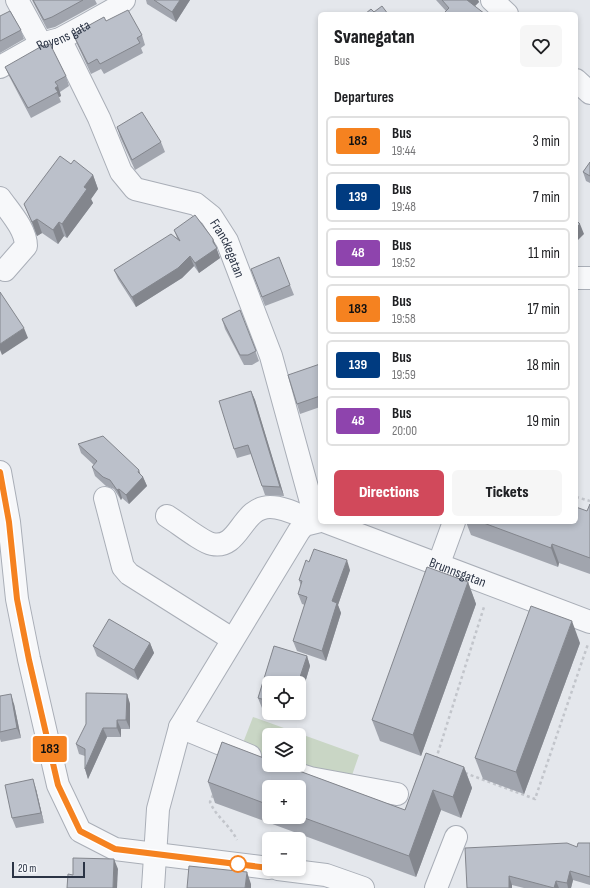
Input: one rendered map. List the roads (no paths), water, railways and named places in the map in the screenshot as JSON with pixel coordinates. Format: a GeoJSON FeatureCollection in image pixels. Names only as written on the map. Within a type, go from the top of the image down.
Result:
{"type":"FeatureCollection","features":[{"type":"Feature","properties":{"kind":"street","name":"Franckegatan"},"geometry":{"type":"LineString","coordinates":[[17,0],[50,42],[99,118],[121,172],[135,189],[196,204],[211,216],[227,241],[271,356],[311,502],[318,517]]}},
{"type":"Feature","properties":{"kind":"street","name":"Royens gata"},"geometry":{"type":"LineString","coordinates":[[0,67],[116,8],[124,0]]}},
{"type":"Feature","properties":{"kind":"street"},"geometry":{"type":"LineString","coordinates":[[492,0],[505,12]]}},
{"type":"Feature","properties":{"kind":"street"},"geometry":{"type":"LineString","coordinates":[[578,82],[590,93]]}},
{"type":"Feature","properties":{"kind":"street"},"geometry":{"type":"LineString","coordinates":[[0,198],[26,241],[26,246],[5,270]]}},
{"type":"Feature","properties":{"kind":"street"},"geometry":{"type":"LineString","coordinates":[[578,278],[590,278]]}},
{"type":"Feature","properties":{"kind":"street"},"geometry":{"type":"LineString","coordinates":[[0,472],[9,522],[17,599],[29,660],[58,785],[80,831],[115,849],[262,867]]}},
{"type":"Feature","properties":{"kind":"street"},"geometry":{"type":"LineString","coordinates":[[104,498],[123,567],[129,574],[232,639]]}},
{"type":"Feature","properties":{"kind":"street","name":"Brunnsgatan"},"geometry":{"type":"LineString","coordinates":[[167,516],[210,544],[229,542],[250,514],[258,509],[270,507],[282,509],[318,520]]}},
{"type":"Feature","properties":{"kind":"street"},"geometry":{"type":"LineString","coordinates":[[153,888],[158,809],[180,727],[232,639],[299,531],[304,525],[318,522]]}},
{"type":"Feature","properties":{"kind":"street","name":"Brunnsgatan"},"geometry":{"type":"LineString","coordinates":[[328,524],[590,622]]}},
{"type":"Feature","properties":{"kind":"street"},"geometry":{"type":"LineString","coordinates":[[438,566],[453,524]]}},
{"type":"Feature","properties":{"kind":"street"},"geometry":{"type":"LineString","coordinates":[[180,727],[262,762]]}},
{"type":"Feature","properties":{"kind":"street"},"geometry":{"type":"LineString","coordinates":[[291,772],[310,778],[397,794]]}},
{"type":"Feature","properties":{"kind":"street"},"geometry":{"type":"LineString","coordinates":[[436,888],[456,837]]}},
{"type":"Feature","properties":{"kind":"street"},"geometry":{"type":"LineString","coordinates":[[306,872],[326,875],[363,888]]}}]}
